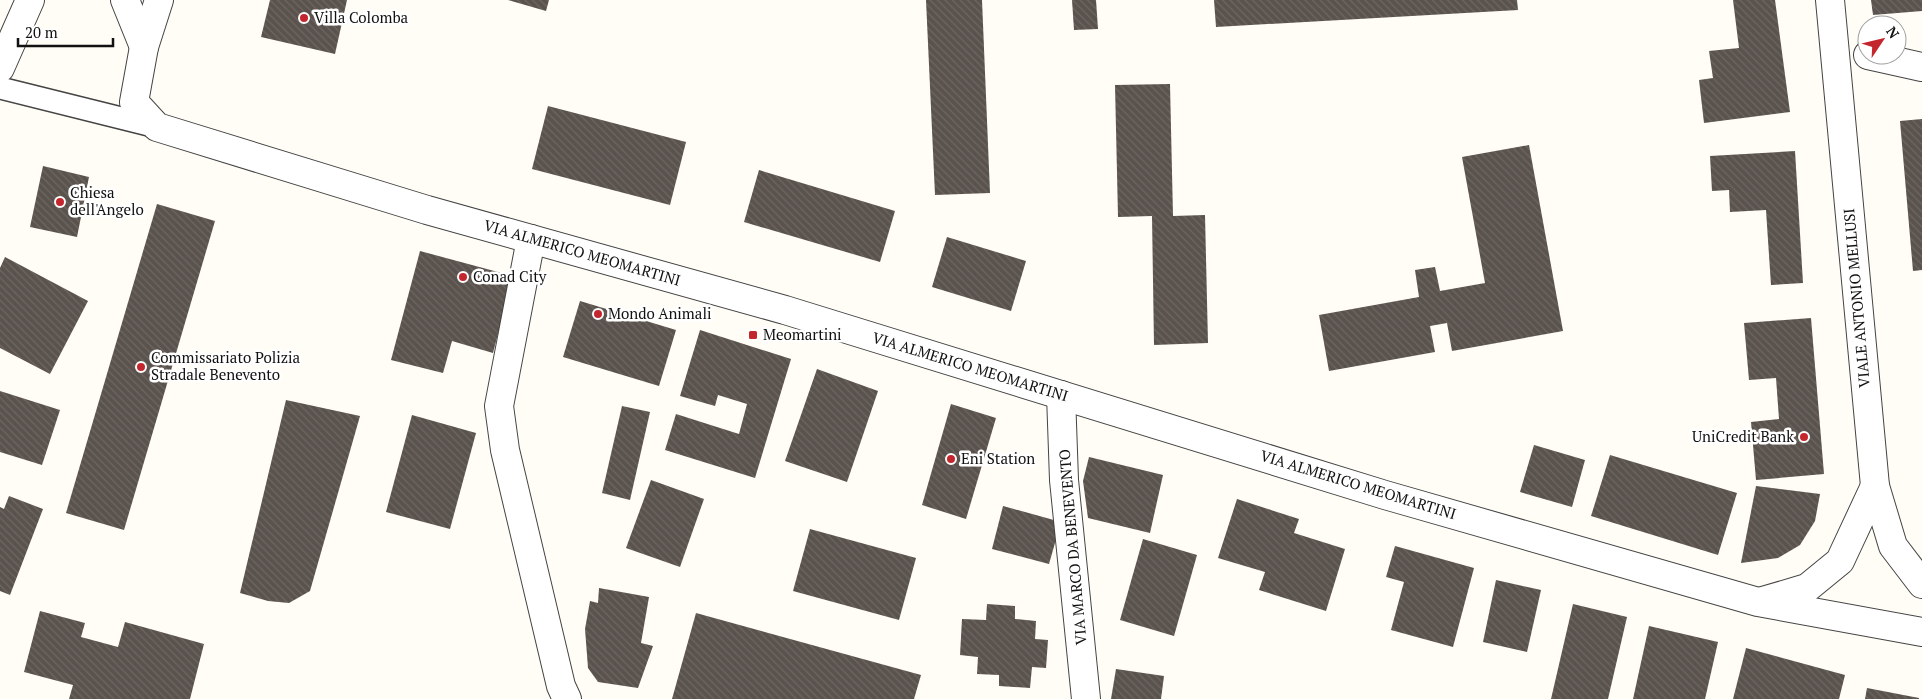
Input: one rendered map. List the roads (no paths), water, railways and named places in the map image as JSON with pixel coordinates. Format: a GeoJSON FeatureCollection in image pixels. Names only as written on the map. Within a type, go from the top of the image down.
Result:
{"type":"FeatureCollection","features":[{"type":"Feature","properties":{"kind":"street"},"geometry":{"type":"LineString","coordinates":[[125,0],[144,47]]}},
{"type":"Feature","properties":{"kind":"street"},"geometry":{"type":"LineString","coordinates":[[157,127],[134,102],[144,47],[159,0]]}},
{"type":"Feature","properties":{"kind":"street","name":"VIALE ANTONIO MELLUSI"},"geometry":{"type":"LineString","coordinates":[[1830,0],[1875,486],[1893,546],[1922,584]]}},
{"type":"Feature","properties":{"kind":"street"},"geometry":{"type":"LineString","coordinates":[[0,68],[31,2]]}},
{"type":"Feature","properties":{"kind":"street"},"geometry":{"type":"LineString","coordinates":[[1833,46],[1857,52]]}},
{"type":"Feature","properties":{"kind":"street"},"geometry":{"type":"LineString","coordinates":[[1907,64],[1922,67]]}},
{"type":"Feature","properties":{"kind":"street"},"geometry":{"type":"LineString","coordinates":[[0,88],[157,127]]}},
{"type":"Feature","properties":{"kind":"street","name":"VIA ALMERICO MEOMARTINI"},"geometry":{"type":"LineString","coordinates":[[157,127],[426,210],[786,310],[1385,495],[1758,602],[1922,632]]}},
{"type":"Feature","properties":{"kind":"street"},"geometry":{"type":"LineString","coordinates":[[531,239],[499,406],[505,450],[561,686],[567,699]]}},
{"type":"Feature","properties":{"kind":"street","name":"VIA MARCO DA BENEVENTO"},"geometry":{"type":"LineString","coordinates":[[1060,395],[1064,480],[1086,699]]}},
{"type":"Feature","properties":{"kind":"street"},"geometry":{"type":"LineString","coordinates":[[1758,602],[1807,588],[1840,561],[1875,486]]}},
{"type":"Feature","properties":{"kind":"place","name":"Villa Colomba"},"geometry":{"type":"Point","coordinates":[304,18]}},
{"type":"Feature","properties":{"kind":"place","name":"Chiesa dell'Angelo"},"geometry":{"type":"Point","coordinates":[60,202]}},
{"type":"Feature","properties":{"kind":"place","name":"Conad City"},"geometry":{"type":"Point","coordinates":[463,277]}},
{"type":"Feature","properties":{"kind":"place","name":"Mondo Animali"},"geometry":{"type":"Point","coordinates":[598,314]}},
{"type":"Feature","properties":{"kind":"place","name":"Meomartini"},"geometry":{"type":"Point","coordinates":[753,335]}},
{"type":"Feature","properties":{"kind":"place","name":"Commissariato Polizia Stradale Benevento"},"geometry":{"type":"Point","coordinates":[141,367]}},
{"type":"Feature","properties":{"kind":"place","name":"UniCredit Bank"},"geometry":{"type":"Point","coordinates":[1804,437]}},
{"type":"Feature","properties":{"kind":"place","name":"Eni Station"},"geometry":{"type":"Point","coordinates":[951,459]}}]}
